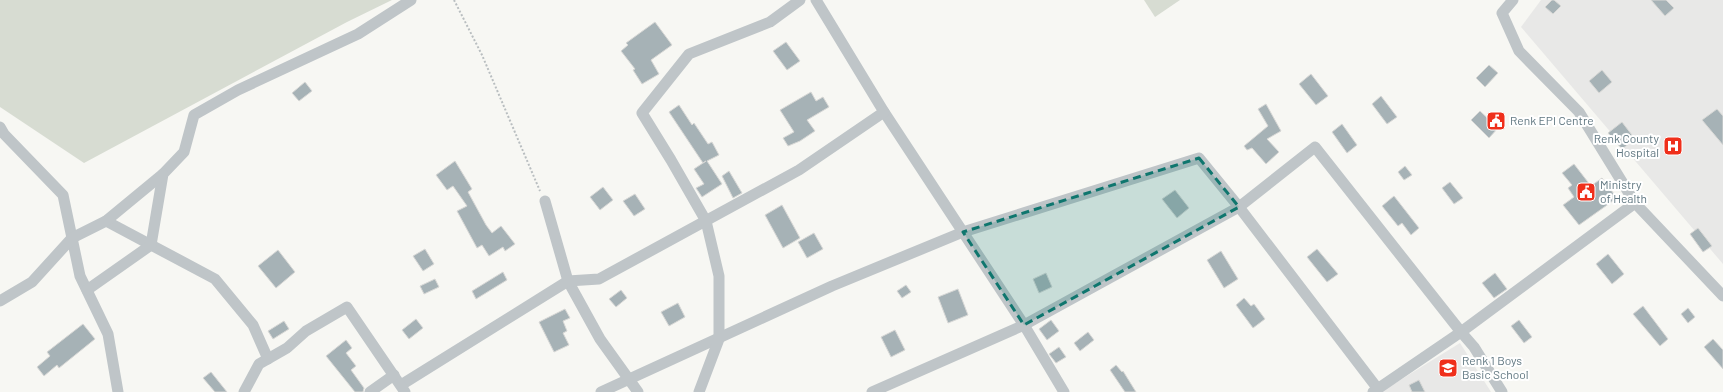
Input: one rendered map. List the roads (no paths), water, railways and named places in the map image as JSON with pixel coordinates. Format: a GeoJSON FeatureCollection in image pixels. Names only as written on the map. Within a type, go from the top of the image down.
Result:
{"type":"FeatureCollection","features":[{"type":"Feature","properties":{"kind":"street"},"geometry":{"type":"LineString","coordinates":[[0,301],[32,282],[72,238],[106,221],[164,174],[184,152],[194,115],[238,90],[358,34],[411,0]]}},
{"type":"Feature","properties":{"kind":"street"},"geometry":{"type":"LineString","coordinates":[[699,392],[718,339],[719,276],[706,221],[642,113],[689,54],[770,22],[800,0]]}},
{"type":"Feature","properties":{"kind":"street"},"geometry":{"type":"LineString","coordinates":[[816,0],[884,112],[1024,325],[1064,392]]}},
{"type":"Feature","properties":{"kind":"street"},"geometry":{"type":"LineString","coordinates":[[1513,0],[1502,12],[1519,51],[1579,112],[1634,203],[1723,296]]}},
{"type":"Feature","properties":{"kind":"street"},"geometry":{"type":"LineString","coordinates":[[244,392],[259,364],[287,348],[306,331],[347,307],[403,389],[568,281],[599,279],[800,170],[884,112]]}},
{"type":"Feature","properties":{"kind":"street"},"geometry":{"type":"LineString","coordinates":[[0,127],[4,134],[63,195],[80,276],[108,334],[118,392]]}},
{"type":"Feature","properties":{"kind":"street"},"geometry":{"type":"LineString","coordinates":[[872,392],[1024,325],[1239,206],[1315,147],[1474,347],[1502,392]]}},
{"type":"Feature","properties":{"kind":"street"},"geometry":{"type":"LineString","coordinates":[[601,392],[832,286],[963,232],[1199,158],[1239,206],[1375,390],[1461,332],[1634,203]]}},
{"type":"Feature","properties":{"kind":"street"},"geometry":{"type":"LineString","coordinates":[[87,290],[151,245],[164,174]]}},
{"type":"Feature","properties":{"kind":"street"},"geometry":{"type":"LineString","coordinates":[[544,201],[568,281],[600,339],[638,392]]}},
{"type":"Feature","properties":{"kind":"street"},"geometry":{"type":"LineString","coordinates":[[106,221],[215,279],[252,325],[268,359]]}},
{"type":"Feature","properties":{"kind":"street"},"geometry":{"type":"LineString","coordinates":[[370,392],[394,375]]}},
{"type":"Feature","properties":{"kind":"place","name":"Renk EPI Centre"},"geometry":{"type":"Point","coordinates":[1496,121]}},
{"type":"Feature","properties":{"kind":"place","name":"Renk County Hospital"},"geometry":{"type":"Point","coordinates":[1673,146]}},
{"type":"Feature","properties":{"kind":"place","name":"Ministry of Health"},"geometry":{"type":"Point","coordinates":[1586,192]}},
{"type":"Feature","properties":{"kind":"place","name":"Renk 1 Boys Basic School"},"geometry":{"type":"Point","coordinates":[1448,368]}}]}
